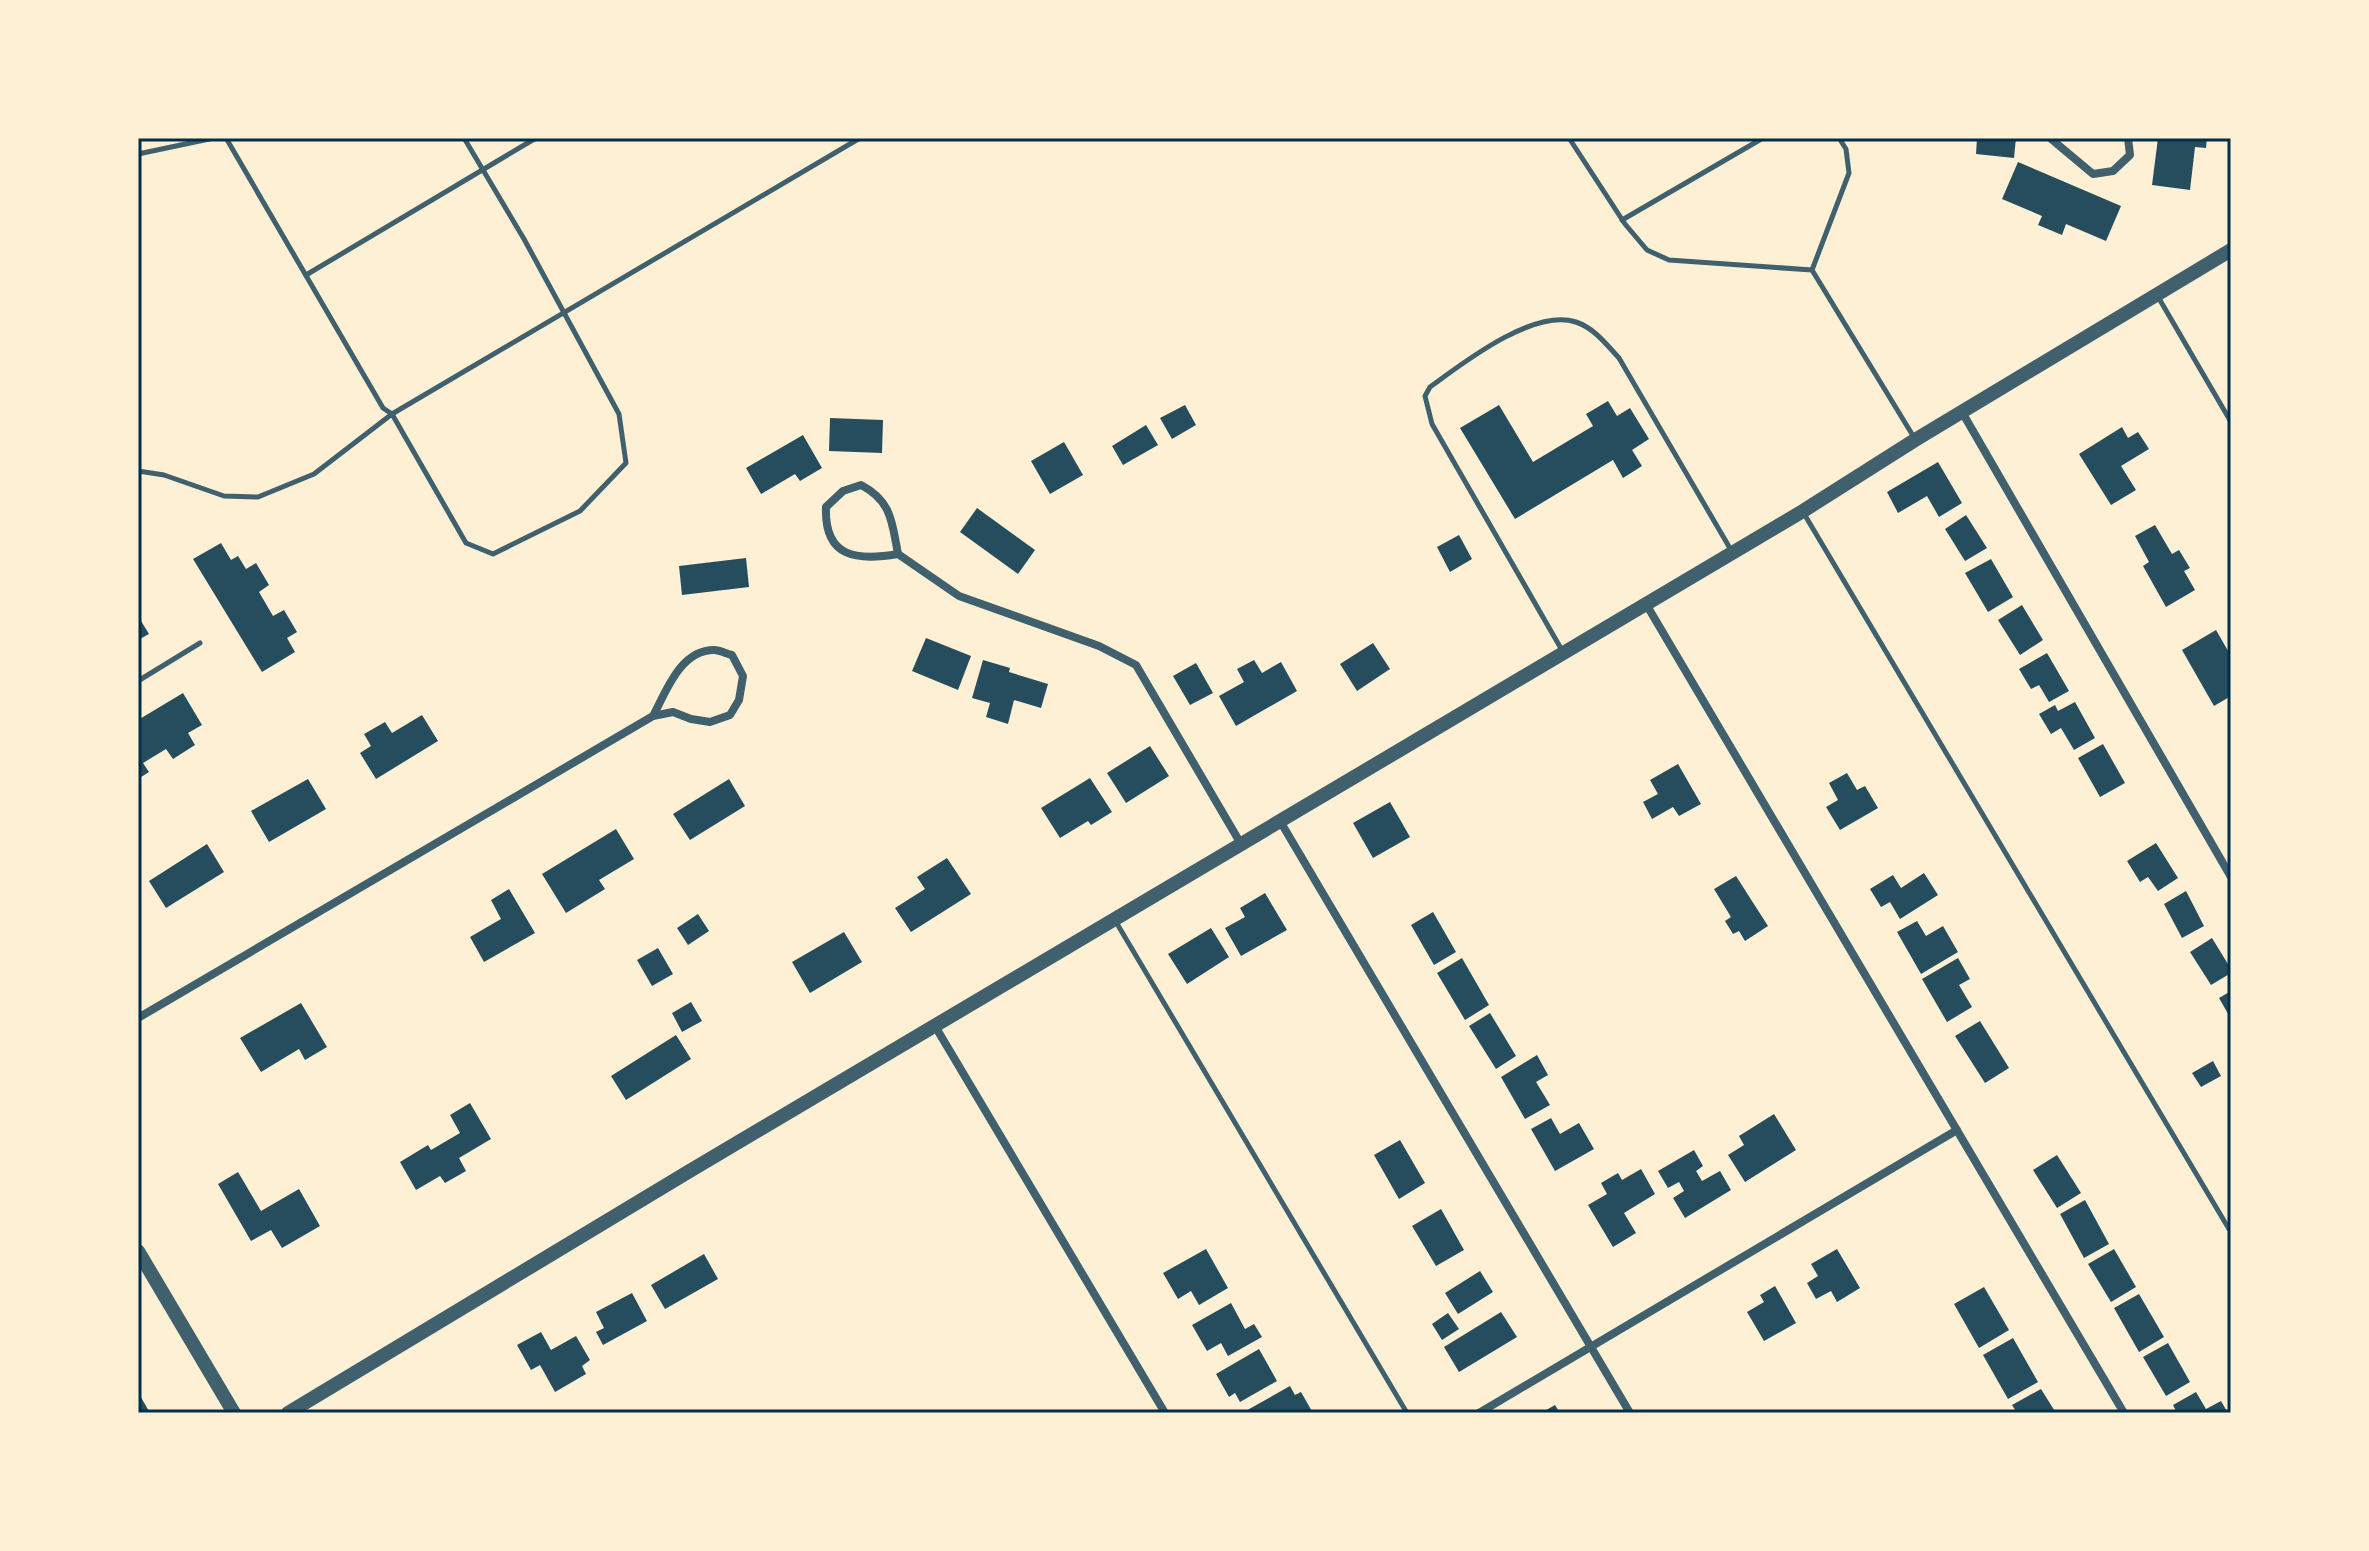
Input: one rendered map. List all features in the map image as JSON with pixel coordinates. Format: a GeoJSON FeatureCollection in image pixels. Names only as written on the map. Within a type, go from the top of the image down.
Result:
{"type":"FeatureCollection","features":[{"type":"Feature","properties":{"kind":"street"},"geometry":{"type":"LineString","coordinates":[[2050,138],[2093,174],[2113,171],[2130,155],[2128,138]]}},
{"type":"Feature","properties":{"kind":"street"},"geometry":{"type":"LineString","coordinates":[[288,1413],[1733,553],[2231,250]]}},
{"type":"Feature","properties":{"kind":"street"},"geometry":{"type":"LineString","coordinates":[[1962,412],[2231,877]]}},
{"type":"Feature","properties":{"kind":"street"},"geometry":{"type":"LineString","coordinates":[[898,554],[890,515],[877,493],[861,485],[843,491],[826,507],[825,524],[837,547],[854,558],[898,554],[959,596],[1099,646],[1136,665],[1241,844]]}},
{"type":"Feature","properties":{"kind":"street"},"geometry":{"type":"LineString","coordinates":[[1646,604],[2124,1413]]}},
{"type":"Feature","properties":{"kind":"street"},"geometry":{"type":"LineString","coordinates":[[138,1018],[653,716],[673,712],[710,722],[730,715],[739,700],[743,676],[732,655],[714,650],[694,656],[679,668],[653,716]]}},
{"type":"Feature","properties":{"kind":"street"},"geometry":{"type":"LineString","coordinates":[[1280,821],[1630,1413]]}},
{"type":"Feature","properties":{"kind":"street"},"geometry":{"type":"LineString","coordinates":[[935,1026],[1165,1413]]}},
{"type":"Feature","properties":{"kind":"street"},"geometry":{"type":"LineString","coordinates":[[1479,1413],[1957,1130]]}},
{"type":"Feature","properties":{"kind":"street"},"geometry":{"type":"LineString","coordinates":[[138,1251],[234,1413]]}},
{"type":"Feature","properties":{"kind":"lane"},"geometry":{"type":"LineString","coordinates":[[138,154],[214,138]]}},
{"type":"Feature","properties":{"kind":"lane"},"geometry":{"type":"LineString","coordinates":[[226,138],[383,408],[392,414],[466,543],[493,554],[580,511],[626,463],[619,414],[464,138]]}},
{"type":"Feature","properties":{"kind":"lane"},"geometry":{"type":"LineString","coordinates":[[306,275],[536,138]]}},
{"type":"Feature","properties":{"kind":"lane"},"geometry":{"type":"LineString","coordinates":[[138,471],[164,475],[224,496],[258,497],[314,474],[392,414],[860,138]]}},
{"type":"Feature","properties":{"kind":"lane"},"geometry":{"type":"LineString","coordinates":[[1569,138],[1622,220],[1647,250],[1669,260],[1812,270]]}},
{"type":"Feature","properties":{"kind":"lane"},"geometry":{"type":"LineString","coordinates":[[1622,220],[1763,138]]}},
{"type":"Feature","properties":{"kind":"lane"},"geometry":{"type":"LineString","coordinates":[[1812,270],[1849,173],[1846,149],[1839,138]]}},
{"type":"Feature","properties":{"kind":"lane"},"geometry":{"type":"LineString","coordinates":[[1812,270],[1915,440]]}},
{"type":"Feature","properties":{"kind":"lane"},"geometry":{"type":"LineString","coordinates":[[2156,294],[2231,422]]}},
{"type":"Feature","properties":{"kind":"lane"},"geometry":{"type":"LineString","coordinates":[[1564,653],[1432,424],[1425,396],[1430,387],[1492,342],[1548,321],[1574,321],[1596,333],[1619,358],[1733,553]]}},
{"type":"Feature","properties":{"kind":"lane"},"geometry":{"type":"LineString","coordinates":[[1803,511],[2229,1229]]}},
{"type":"Feature","properties":{"kind":"lane"},"geometry":{"type":"LineString","coordinates":[[138,681],[200,643]]}},
{"type":"Feature","properties":{"kind":"lane"},"geometry":{"type":"LineString","coordinates":[[1115,919],[1407,1413]]}},
{"type":"Feature","properties":{"kind":"building"},"geometry":{"type":"Polygon","coordinates":[[[1977,138],[2016,138],[2014,158],[1976,154],[1977,138]]]}},
{"type":"Feature","properties":{"kind":"building"},"geometry":{"type":"Polygon","coordinates":[[[2158,138],[2207,138],[2206,148],[2195,147],[2190,190],[2152,185],[2158,138]]]}},
{"type":"Feature","properties":{"kind":"building"},"geometry":{"type":"Polygon","coordinates":[[[2018,162],[2121,206],[2106,241],[2066,224],[2062,235],[2038,225],[2042,216],[2002,199],[2018,162]]]}},
{"type":"Feature","properties":{"kind":"building"},"geometry":{"type":"Polygon","coordinates":[[[1608,401],[1617,416],[1630,408],[1649,439],[1632,450],[1642,466],[1623,478],[1613,460],[1515,519],[1460,428],[1499,405],[1533,462],[1593,426],[1586,414],[1608,401]]]}},
{"type":"Feature","properties":{"kind":"building"},"geometry":{"type":"Polygon","coordinates":[[[1185,405],[1196,425],[1172,439],[1160,418],[1185,405]]]}},
{"type":"Feature","properties":{"kind":"building"},"geometry":{"type":"Polygon","coordinates":[[[830,418],[883,420],[882,453],[829,451],[830,418]]]}},
{"type":"Feature","properties":{"kind":"building"},"geometry":{"type":"Polygon","coordinates":[[[1146,425],[1158,445],[1123,465],[1112,446],[1146,425]]]}},
{"type":"Feature","properties":{"kind":"building"},"geometry":{"type":"Polygon","coordinates":[[[2122,427],[2128,438],[2138,432],[2149,449],[2121,466],[2136,490],[2111,505],[2079,454],[2122,427]]]}},
{"type":"Feature","properties":{"kind":"building"},"geometry":{"type":"Polygon","coordinates":[[[803,435],[822,468],[800,481],[795,474],[761,494],[746,468],[803,435]]]}},
{"type":"Feature","properties":{"kind":"building"},"geometry":{"type":"Polygon","coordinates":[[[1064,442],[1083,475],[1050,494],[1031,461],[1064,442]]]}},
{"type":"Feature","properties":{"kind":"building"},"geometry":{"type":"Polygon","coordinates":[[[1938,462],[1962,503],[1939,517],[1927,496],[1898,513],[1887,492],[1938,462]]]}},
{"type":"Feature","properties":{"kind":"building"},"geometry":{"type":"Polygon","coordinates":[[[977,508],[1035,550],[1018,574],[960,532],[977,508]]]}},
{"type":"Feature","properties":{"kind":"building"},"geometry":{"type":"Polygon","coordinates":[[[1966,515],[1987,548],[1965,561],[1945,529],[1966,515]]]}},
{"type":"Feature","properties":{"kind":"building"},"geometry":{"type":"Polygon","coordinates":[[[2155,525],[2172,554],[2179,550],[2190,568],[2184,571],[2195,590],[2166,607],[2143,566],[2149,562],[2135,536],[2155,525]]]}},
{"type":"Feature","properties":{"kind":"building"},"geometry":{"type":"Polygon","coordinates":[[[1459,535],[1472,559],[1450,572],[1437,547],[1459,535]]]}},
{"type":"Feature","properties":{"kind":"building"},"geometry":{"type":"Polygon","coordinates":[[[221,543],[231,560],[238,556],[246,569],[256,563],[269,585],[259,592],[273,616],[284,610],[297,632],[287,638],[295,652],[262,672],[193,559],[221,543]]]}},
{"type":"Feature","properties":{"kind":"building"},"geometry":{"type":"Polygon","coordinates":[[[746,558],[749,587],[682,595],[679,566],[746,558]]]}},
{"type":"Feature","properties":{"kind":"building"},"geometry":{"type":"Polygon","coordinates":[[[1991,559],[2013,597],[1988,612],[1965,573],[1991,559]]]}},
{"type":"Feature","properties":{"kind":"building"},"geometry":{"type":"Polygon","coordinates":[[[2022,605],[2043,640],[2020,655],[1998,620],[2022,605]]]}},
{"type":"Feature","properties":{"kind":"building"},"geometry":{"type":"Polygon","coordinates":[[[138,616],[149,634],[138,640],[138,616]]]}},
{"type":"Feature","properties":{"kind":"building"},"geometry":{"type":"Polygon","coordinates":[[[2216,630],[2231,656],[2231,696],[2214,706],[2182,650],[2216,630]]]}},
{"type":"Feature","properties":{"kind":"building"},"geometry":{"type":"Polygon","coordinates":[[[926,638],[971,656],[958,690],[912,671],[926,638]]]}},
{"type":"Feature","properties":{"kind":"building"},"geometry":{"type":"Polygon","coordinates":[[[1373,643],[1390,669],[1357,691],[1340,664],[1373,643]]]}},
{"type":"Feature","properties":{"kind":"building"},"geometry":{"type":"Polygon","coordinates":[[[2047,653],[2069,691],[2049,702],[2039,685],[2031,689],[2019,669],[2047,653]]]}},
{"type":"Feature","properties":{"kind":"building"},"geometry":{"type":"Polygon","coordinates":[[[983,660],[1048,684],[1041,708],[1014,700],[1008,724],[986,717],[990,703],[972,698],[983,660]]]}},
{"type":"Feature","properties":{"kind":"building"},"geometry":{"type":"Polygon","coordinates":[[[1254,660],[1262,673],[1281,662],[1297,691],[1236,726],[1219,696],[1244,682],[1237,669],[1254,660]]]}},
{"type":"Feature","properties":{"kind":"building"},"geometry":{"type":"Polygon","coordinates":[[[1196,663],[1213,693],[1190,705],[1173,676],[1196,663]]]}},
{"type":"Feature","properties":{"kind":"building"},"geometry":{"type":"Polygon","coordinates":[[[183,693],[202,725],[188,733],[195,745],[173,759],[166,749],[143,763],[149,772],[138,779],[138,720],[183,693]]]}},
{"type":"Feature","properties":{"kind":"building"},"geometry":{"type":"Polygon","coordinates":[[[2075,702],[2095,738],[2074,750],[2061,728],[2051,734],[2039,714],[2055,705],[2058,711],[2075,702]]]}},
{"type":"Feature","properties":{"kind":"building"},"geometry":{"type":"Polygon","coordinates":[[[422,715],[438,741],[376,779],[360,753],[371,746],[364,734],[385,722],[392,733],[422,715]]]}},
{"type":"Feature","properties":{"kind":"building"},"geometry":{"type":"Polygon","coordinates":[[[2103,744],[2125,783],[2100,797],[2078,758],[2103,744]]]}},
{"type":"Feature","properties":{"kind":"building"},"geometry":{"type":"Polygon","coordinates":[[[1150,746],[1169,776],[1126,803],[1107,773],[1150,746]]]}},
{"type":"Feature","properties":{"kind":"building"},"geometry":{"type":"Polygon","coordinates":[[[1678,764],[1701,804],[1679,816],[1673,807],[1652,819],[1643,802],[1658,794],[1650,780],[1678,764]]]}},
{"type":"Feature","properties":{"kind":"building"},"geometry":{"type":"Polygon","coordinates":[[[1847,773],[1857,790],[1865,786],[1878,808],[1840,830],[1826,807],[1838,800],[1829,783],[1847,773]]]}},
{"type":"Feature","properties":{"kind":"building"},"geometry":{"type":"Polygon","coordinates":[[[1090,778],[1112,812],[1091,825],[1088,821],[1060,838],[1041,808],[1090,778]]]}},
{"type":"Feature","properties":{"kind":"building"},"geometry":{"type":"Polygon","coordinates":[[[308,779],[326,809],[269,842],[251,811],[308,779]]]}},
{"type":"Feature","properties":{"kind":"building"},"geometry":{"type":"Polygon","coordinates":[[[729,779],[745,806],[690,840],[673,814],[729,779]]]}},
{"type":"Feature","properties":{"kind":"building"},"geometry":{"type":"Polygon","coordinates":[[[1390,802],[1410,837],[1373,858],[1353,823],[1390,802]]]}},
{"type":"Feature","properties":{"kind":"building"},"geometry":{"type":"Polygon","coordinates":[[[616,829],[634,859],[599,880],[605,889],[566,913],[542,874],[616,829]]]}},
{"type":"Feature","properties":{"kind":"building"},"geometry":{"type":"Polygon","coordinates":[[[2156,843],[2178,878],[2158,891],[2148,877],[2140,882],[2127,861],[2156,843]]]}},
{"type":"Feature","properties":{"kind":"building"},"geometry":{"type":"Polygon","coordinates":[[[207,844],[224,872],[166,908],[149,881],[207,844]]]}},
{"type":"Feature","properties":{"kind":"building"},"geometry":{"type":"Polygon","coordinates":[[[947,858],[971,894],[911,932],[895,908],[925,889],[917,877],[947,858]]]}},
{"type":"Feature","properties":{"kind":"building"},"geometry":{"type":"Polygon","coordinates":[[[1924,873],[1938,895],[1900,919],[1890,902],[1881,907],[1870,889],[1893,875],[1901,888],[1924,873]]]}},
{"type":"Feature","properties":{"kind":"building"},"geometry":{"type":"Polygon","coordinates":[[[1736,876],[1768,926],[1745,941],[1739,931],[1733,934],[1725,921],[1731,917],[1714,889],[1736,876]]]}},
{"type":"Feature","properties":{"kind":"building"},"geometry":{"type":"Polygon","coordinates":[[[509,889],[535,933],[484,962],[470,937],[501,919],[491,900],[509,889]]]}},
{"type":"Feature","properties":{"kind":"building"},"geometry":{"type":"Polygon","coordinates":[[[2186,891],[2204,926],[2182,938],[2164,904],[2186,891]]]}},
{"type":"Feature","properties":{"kind":"building"},"geometry":{"type":"Polygon","coordinates":[[[1265,893],[1287,930],[1241,956],[1225,928],[1245,917],[1240,908],[1265,893]]]}},
{"type":"Feature","properties":{"kind":"building"},"geometry":{"type":"Polygon","coordinates":[[[1433,912],[1456,952],[1434,965],[1411,925],[1433,912]]]}},
{"type":"Feature","properties":{"kind":"building"},"geometry":{"type":"Polygon","coordinates":[[[698,914],[709,931],[688,945],[677,928],[698,914]]]}},
{"type":"Feature","properties":{"kind":"building"},"geometry":{"type":"Polygon","coordinates":[[[1917,921],[1926,936],[1943,926],[1958,952],[1921,974],[1897,932],[1917,921]]]}},
{"type":"Feature","properties":{"kind":"building"},"geometry":{"type":"Polygon","coordinates":[[[1211,928],[1229,957],[1187,984],[1168,954],[1211,928]]]}},
{"type":"Feature","properties":{"kind":"building"},"geometry":{"type":"Polygon","coordinates":[[[844,932],[862,962],[810,993],[792,962],[844,932]]]}},
{"type":"Feature","properties":{"kind":"building"},"geometry":{"type":"Polygon","coordinates":[[[2212,938],[2231,973],[2211,985],[2190,952],[2212,938]]]}},
{"type":"Feature","properties":{"kind":"building"},"geometry":{"type":"Polygon","coordinates":[[[658,948],[673,974],[652,986],[637,960],[658,948]]]}},
{"type":"Feature","properties":{"kind":"building"},"geometry":{"type":"Polygon","coordinates":[[[1462,958],[1489,1005],[1465,1020],[1437,973],[1462,958]]]}},
{"type":"Feature","properties":{"kind":"building"},"geometry":{"type":"Polygon","coordinates":[[[1958,958],[1970,979],[1959,985],[1972,1007],[1947,1022],[1922,979],[1958,958]]]}},
{"type":"Feature","properties":{"kind":"building"},"geometry":{"type":"Polygon","coordinates":[[[2231,991],[2231,1019],[2219,998],[2231,991]]]}},
{"type":"Feature","properties":{"kind":"building"},"geometry":{"type":"Polygon","coordinates":[[[691,1002],[702,1021],[682,1032],[672,1013],[691,1002]]]}},
{"type":"Feature","properties":{"kind":"building"},"geometry":{"type":"Polygon","coordinates":[[[301,1003],[327,1047],[305,1060],[299,1049],[261,1072],[240,1038],[301,1003]]]}},
{"type":"Feature","properties":{"kind":"building"},"geometry":{"type":"Polygon","coordinates":[[[1490,1013],[1516,1056],[1496,1069],[1469,1026],[1490,1013]]]}},
{"type":"Feature","properties":{"kind":"building"},"geometry":{"type":"Polygon","coordinates":[[[1980,1021],[2009,1068],[1985,1083],[1955,1036],[1980,1021]]]}},
{"type":"Feature","properties":{"kind":"building"},"geometry":{"type":"Polygon","coordinates":[[[676,1035],[691,1059],[626,1100],[611,1076],[676,1035]]]}},
{"type":"Feature","properties":{"kind":"building"},"geometry":{"type":"Polygon","coordinates":[[[1537,1055],[1548,1075],[1536,1082],[1550,1105],[1525,1119],[1501,1077],[1537,1055]]]}},
{"type":"Feature","properties":{"kind":"building"},"geometry":{"type":"Polygon","coordinates":[[[2213,1061],[2221,1076],[2201,1087],[2192,1073],[2213,1061]]]}},
{"type":"Feature","properties":{"kind":"building"},"geometry":{"type":"Polygon","coordinates":[[[470,1103],[491,1139],[459,1158],[466,1171],[445,1183],[440,1176],[416,1190],[400,1162],[428,1145],[431,1150],[460,1133],[450,1115],[470,1103]]]}},
{"type":"Feature","properties":{"kind":"building"},"geometry":{"type":"Polygon","coordinates":[[[1774,1114],[1796,1150],[1745,1182],[1728,1155],[1744,1145],[1739,1136],[1774,1114]]]}},
{"type":"Feature","properties":{"kind":"building"},"geometry":{"type":"Polygon","coordinates":[[[1551,1118],[1560,1134],[1579,1123],[1594,1149],[1555,1171],[1531,1129],[1551,1118]]]}},
{"type":"Feature","properties":{"kind":"building"},"geometry":{"type":"Polygon","coordinates":[[[1400,1140],[1425,1183],[1399,1199],[1374,1155],[1400,1140]]]}},
{"type":"Feature","properties":{"kind":"building"},"geometry":{"type":"Polygon","coordinates":[[[1694,1150],[1703,1166],[1696,1171],[1702,1181],[1720,1171],[1731,1190],[1685,1218],[1673,1198],[1684,1191],[1679,1182],[1668,1188],[1658,1171],[1694,1150]]]}},
{"type":"Feature","properties":{"kind":"building"},"geometry":{"type":"Polygon","coordinates":[[[2057,1155],[2081,1193],[2057,1208],[2033,1170],[2057,1155]]]}},
{"type":"Feature","properties":{"kind":"building"},"geometry":{"type":"Polygon","coordinates":[[[1641,1169],[1655,1194],[1624,1213],[1636,1233],[1613,1247],[1588,1205],[1607,1194],[1601,1183],[1618,1173],[1622,1180],[1641,1169]]]}},
{"type":"Feature","properties":{"kind":"building"},"geometry":{"type":"Polygon","coordinates":[[[238,1172],[261,1211],[299,1189],[320,1226],[282,1248],[271,1230],[251,1241],[218,1184],[238,1172]]]}},
{"type":"Feature","properties":{"kind":"building"},"geometry":{"type":"Polygon","coordinates":[[[2085,1200],[2109,1244],[2084,1258],[2060,1214],[2085,1200]]]}},
{"type":"Feature","properties":{"kind":"building"},"geometry":{"type":"Polygon","coordinates":[[[1441,1209],[1464,1250],[1436,1266],[1412,1226],[1441,1209]]]}},
{"type":"Feature","properties":{"kind":"building"},"geometry":{"type":"Polygon","coordinates":[[[1206,1249],[1228,1288],[1199,1305],[1191,1291],[1178,1299],[1163,1273],[1206,1249]]]}},
{"type":"Feature","properties":{"kind":"building"},"geometry":{"type":"Polygon","coordinates":[[[1837,1249],[1860,1288],[1837,1302],[1831,1291],[1816,1299],[1807,1283],[1818,1276],[1811,1264],[1837,1249]]]}},
{"type":"Feature","properties":{"kind":"building"},"geometry":{"type":"Polygon","coordinates":[[[2114,1249],[2136,1287],[2111,1302],[2088,1264],[2114,1249]]]}},
{"type":"Feature","properties":{"kind":"building"},"geometry":{"type":"Polygon","coordinates":[[[704,1254],[718,1279],[665,1309],[651,1285],[704,1254]]]}},
{"type":"Feature","properties":{"kind":"building"},"geometry":{"type":"Polygon","coordinates":[[[1480,1271],[1493,1292],[1458,1314],[1445,1293],[1480,1271]]]}},
{"type":"Feature","properties":{"kind":"building"},"geometry":{"type":"Polygon","coordinates":[[[1775,1286],[1796,1323],[1764,1341],[1747,1312],[1764,1302],[1760,1295],[1775,1286]]]}},
{"type":"Feature","properties":{"kind":"building"},"geometry":{"type":"Polygon","coordinates":[[[1984,1287],[2009,1330],[1979,1348],[1954,1304],[1984,1287]]]}},
{"type":"Feature","properties":{"kind":"building"},"geometry":{"type":"Polygon","coordinates":[[[632,1293],[647,1321],[603,1345],[596,1332],[604,1328],[596,1312],[632,1293]]]}},
{"type":"Feature","properties":{"kind":"building"},"geometry":{"type":"Polygon","coordinates":[[[2139,1294],[2164,1337],[2139,1352],[2114,1308],[2139,1294]]]}},
{"type":"Feature","properties":{"kind":"building"},"geometry":{"type":"Polygon","coordinates":[[[1231,1303],[1245,1329],[1254,1324],[1262,1337],[1228,1356],[1221,1343],[1207,1351],[1192,1325],[1231,1303]]]}},
{"type":"Feature","properties":{"kind":"building"},"geometry":{"type":"Polygon","coordinates":[[[1501,1312],[1517,1337],[1459,1372],[1444,1347],[1501,1312]]]}},
{"type":"Feature","properties":{"kind":"building"},"geometry":{"type":"Polygon","coordinates":[[[1448,1313],[1459,1329],[1442,1340],[1432,1324],[1448,1313]]]}},
{"type":"Feature","properties":{"kind":"building"},"geometry":{"type":"Polygon","coordinates":[[[541,1332],[551,1350],[576,1336],[590,1360],[582,1366],[586,1374],[555,1392],[540,1365],[531,1370],[517,1345],[541,1332]]]}},
{"type":"Feature","properties":{"kind":"building"},"geometry":{"type":"Polygon","coordinates":[[[2013,1338],[2038,1382],[2008,1399],[1983,1355],[2013,1338]]]}},
{"type":"Feature","properties":{"kind":"building"},"geometry":{"type":"Polygon","coordinates":[[[2168,1343],[2190,1382],[2166,1396],[2143,1357],[2168,1343]]]}},
{"type":"Feature","properties":{"kind":"building"},"geometry":{"type":"Polygon","coordinates":[[[1259,1349],[1277,1381],[1240,1402],[1235,1393],[1229,1397],[1216,1374],[1259,1349]]]}},
{"type":"Feature","properties":{"kind":"building"},"geometry":{"type":"Polygon","coordinates":[[[1290,1386],[1295,1395],[1301,1392],[1313,1413],[1242,1413],[1290,1386]]]}},
{"type":"Feature","properties":{"kind":"building"},"geometry":{"type":"Polygon","coordinates":[[[2041,1389],[2056,1413],[2017,1413],[2012,1405],[2041,1389]]]}},
{"type":"Feature","properties":{"kind":"building"},"geometry":{"type":"Polygon","coordinates":[[[138,1392],[150,1413],[138,1413],[138,1392]]]}},
{"type":"Feature","properties":{"kind":"building"},"geometry":{"type":"Polygon","coordinates":[[[2196,1392],[2206,1409],[2221,1401],[2228,1413],[2177,1413],[2173,1405],[2196,1392]]]}},
{"type":"Feature","properties":{"kind":"building"},"geometry":{"type":"Polygon","coordinates":[[[1555,1405],[1560,1413],[1541,1413],[1555,1405]]]}}]}
